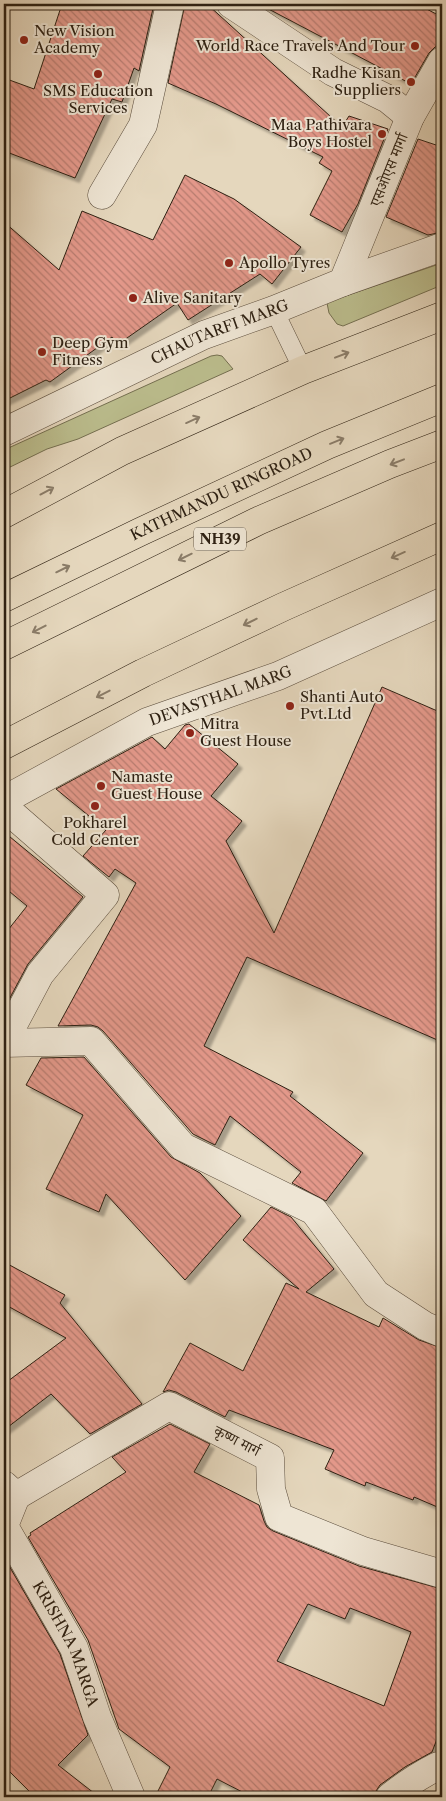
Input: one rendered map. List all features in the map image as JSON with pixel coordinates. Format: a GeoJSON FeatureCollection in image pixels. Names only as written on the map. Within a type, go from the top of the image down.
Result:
{"type":"FeatureCollection","features":[{"type":"Feature","properties":{"kind":"main road"},"geometry":{"type":"LineString","coordinates":[[4,514],[122,451],[304,370],[442,316]]}},
{"type":"Feature","properties":{"kind":"main road","name":"KATHMANDU RINGROAD"},"geometry":{"type":"LineString","coordinates":[[4,598],[327,445],[442,398]]}},
{"type":"Feature","properties":{"kind":"main road","name":"NH39"},"geometry":{"type":"LineString","coordinates":[[4,646],[258,521],[390,464],[442,444]]}},
{"type":"Feature","properties":{"kind":"main road"},"geometry":{"type":"LineString","coordinates":[[4,744],[143,673],[265,615],[442,536]]}},
{"type":"Feature","properties":{"kind":"street"},"geometry":{"type":"LineString","coordinates":[[102,196],[143,125],[170,4]]}},
{"type":"Feature","properties":{"kind":"street"},"geometry":{"type":"LineString","coordinates":[[231,4],[333,72],[388,100],[410,117]]}},
{"type":"Feature","properties":{"kind":"street","name":"एसओएस मार्गा"},"geometry":{"type":"LineString","coordinates":[[343,282],[410,117],[442,61]]}},
{"type":"Feature","properties":{"kind":"street","name":"CHAUTARFI MARG"},"geometry":{"type":"LineString","coordinates":[[4,432],[204,335],[274,310],[343,282],[442,247]]}},
{"type":"Feature","properties":{"kind":"street","name":"DEVASTHAL MARG"},"geometry":{"type":"LineString","coordinates":[[4,800],[147,722],[278,676],[442,602]]}},
{"type":"Feature","properties":{"kind":"street"},"geometry":{"type":"LineString","coordinates":[[4,807],[105,895],[40,974],[4,1042],[91,1041],[183,1147],[314,1210],[376,1294],[425,1326],[442,1333]]}},
{"type":"Feature","properties":{"kind":"street","name":"कृष्ण मार्ग"},"geometry":{"type":"LineString","coordinates":[[10,1491],[169,1406],[270,1458],[271,1489],[279,1517],[363,1552],[442,1574]]}},
{"type":"Feature","properties":{"kind":"street","name":"KRISHNA MARGA"},"geometry":{"type":"LineString","coordinates":[[10,1491],[4,1526],[74,1648],[97,1717],[132,1797]]}},
{"type":"Feature","properties":{"kind":"street"},"geometry":{"type":"LineString","coordinates":[[390,1797],[408,1783],[441,1763]]}},
{"type":"Feature","properties":{"kind":"lane"},"geometry":{"type":"LineString","coordinates":[[274,310],[304,370]]}},
{"type":"Feature","properties":{"kind":"green space"},"geometry":{"type":"Polygon","coordinates":[[[442,263],[442,285],[343,326],[337,324],[329,313],[327,303],[331,301],[442,263]]]}},
{"type":"Feature","properties":{"kind":"green space"},"geometry":{"type":"Polygon","coordinates":[[[211,356],[222,356],[233,369],[78,439],[47,449],[4,470],[4,450],[211,356]]]}},
{"type":"Feature","properties":{"kind":"building"},"geometry":{"type":"Polygon","coordinates":[[[62,4],[154,4],[139,71],[134,68],[122,102],[112,99],[75,178],[4,151],[4,78],[34,89],[62,4]]]}},
{"type":"Feature","properties":{"kind":"building"},"geometry":{"type":"Polygon","coordinates":[[[185,4],[207,4],[342,127],[349,116],[388,129],[358,204],[342,232],[310,215],[332,171],[319,163],[323,157],[216,104],[168,83],[185,4]]]}},
{"type":"Feature","properties":{"kind":"building"},"geometry":{"type":"Polygon","coordinates":[[[259,4],[417,4],[442,17],[442,45],[435,47],[429,53],[411,84],[259,4]]]}},
{"type":"Feature","properties":{"kind":"building"},"geometry":{"type":"Polygon","coordinates":[[[418,139],[442,147],[442,232],[428,235],[386,217],[418,139]]]}},
{"type":"Feature","properties":{"kind":"building"},"geometry":{"type":"Polygon","coordinates":[[[185,175],[234,199],[301,247],[272,284],[260,274],[188,320],[177,303],[117,345],[112,337],[50,382],[46,380],[4,401],[4,222],[59,270],[82,211],[153,240],[185,175]]]}},
{"type":"Feature","properties":{"kind":"building"},"geometry":{"type":"Polygon","coordinates":[[[382,687],[442,713],[442,1042],[247,957],[204,1046],[293,1092],[290,1096],[363,1153],[326,1201],[292,1183],[301,1172],[230,1116],[215,1145],[193,1134],[98,1027],[91,1025],[58,1026],[136,883],[115,869],[109,877],[83,856],[106,830],[56,789],[152,737],[165,749],[185,725],[189,724],[238,764],[211,796],[242,821],[226,841],[274,933],[382,687]]]}},
{"type":"Feature","properties":{"kind":"building"},"geometry":{"type":"Polygon","coordinates":[[[4,832],[83,897],[28,964],[4,1009],[4,935],[27,906],[4,887],[4,832]]]}},
{"type":"Feature","properties":{"kind":"building"},"geometry":{"type":"Polygon","coordinates":[[[84,1057],[171,1157],[200,1173],[241,1216],[185,1280],[106,1194],[99,1212],[46,1189],[83,1115],[26,1085],[41,1058],[84,1057]]]}},
{"type":"Feature","properties":{"kind":"building"},"geometry":{"type":"Polygon","coordinates":[[[271,1207],[291,1217],[334,1269],[306,1292],[379,1327],[383,1318],[419,1340],[442,1348],[442,1509],[414,1497],[413,1500],[366,1482],[365,1486],[325,1469],[334,1450],[229,1410],[225,1417],[176,1392],[169,1390],[163,1392],[190,1343],[243,1371],[286,1283],[299,1289],[243,1240],[271,1207]]]}},
{"type":"Feature","properties":{"kind":"building"},"geometry":{"type":"Polygon","coordinates":[[[4,1262],[65,1295],[60,1303],[142,1404],[90,1434],[51,1394],[4,1430],[4,1384],[66,1338],[4,1304],[4,1262]]]}},
{"type":"Feature","properties":{"kind":"building"},"geometry":{"type":"Polygon","coordinates":[[[170,1424],[210,1444],[194,1472],[259,1505],[267,1527],[273,1531],[359,1566],[442,1589],[442,1726],[432,1752],[405,1767],[380,1785],[375,1797],[252,1797],[217,1779],[208,1797],[155,1797],[170,1767],[119,1729],[88,1640],[28,1537],[31,1535],[30,1533],[126,1472],[112,1457],[170,1424]],[[308,1604],[277,1661],[384,1706],[411,1632],[350,1608],[345,1619],[308,1604]]]}},
{"type":"Feature","properties":{"kind":"building"},"geometry":{"type":"Polygon","coordinates":[[[4,1557],[60,1654],[88,1735],[58,1765],[99,1797],[35,1797],[4,1766],[4,1557]]]}},
{"type":"Feature","properties":{"kind":"place","name":"New Vision Academy"},"geometry":{"type":"Point","coordinates":[24,40]}},
{"type":"Feature","properties":{"kind":"place","name":"World Race Travels And Tour"},"geometry":{"type":"Point","coordinates":[415,46]}},
{"type":"Feature","properties":{"kind":"place","name":"SMS Education Services"},"geometry":{"type":"Point","coordinates":[98,74]}},
{"type":"Feature","properties":{"kind":"place","name":"Radhe Kisan Suppliers"},"geometry":{"type":"Point","coordinates":[411,82]}},
{"type":"Feature","properties":{"kind":"place","name":"Maa Pathivara Boys Hostel"},"geometry":{"type":"Point","coordinates":[382,134]}},
{"type":"Feature","properties":{"kind":"place","name":"Apollo Tyres"},"geometry":{"type":"Point","coordinates":[229,263]}},
{"type":"Feature","properties":{"kind":"place","name":"Alive Sanitary"},"geometry":{"type":"Point","coordinates":[133,298]}},
{"type":"Feature","properties":{"kind":"place","name":"Deep Gym Fitness"},"geometry":{"type":"Point","coordinates":[42,352]}},
{"type":"Feature","properties":{"kind":"place","name":"Shanti Auto Pvt.Ltd"},"geometry":{"type":"Point","coordinates":[290,706]}},
{"type":"Feature","properties":{"kind":"place","name":"Mitra Guest House"},"geometry":{"type":"Point","coordinates":[190,733]}},
{"type":"Feature","properties":{"kind":"place","name":"Namaste Guest House"},"geometry":{"type":"Point","coordinates":[101,786]}},
{"type":"Feature","properties":{"kind":"place","name":"Pokharel Cold Center"},"geometry":{"type":"Point","coordinates":[95,806]}}]}
